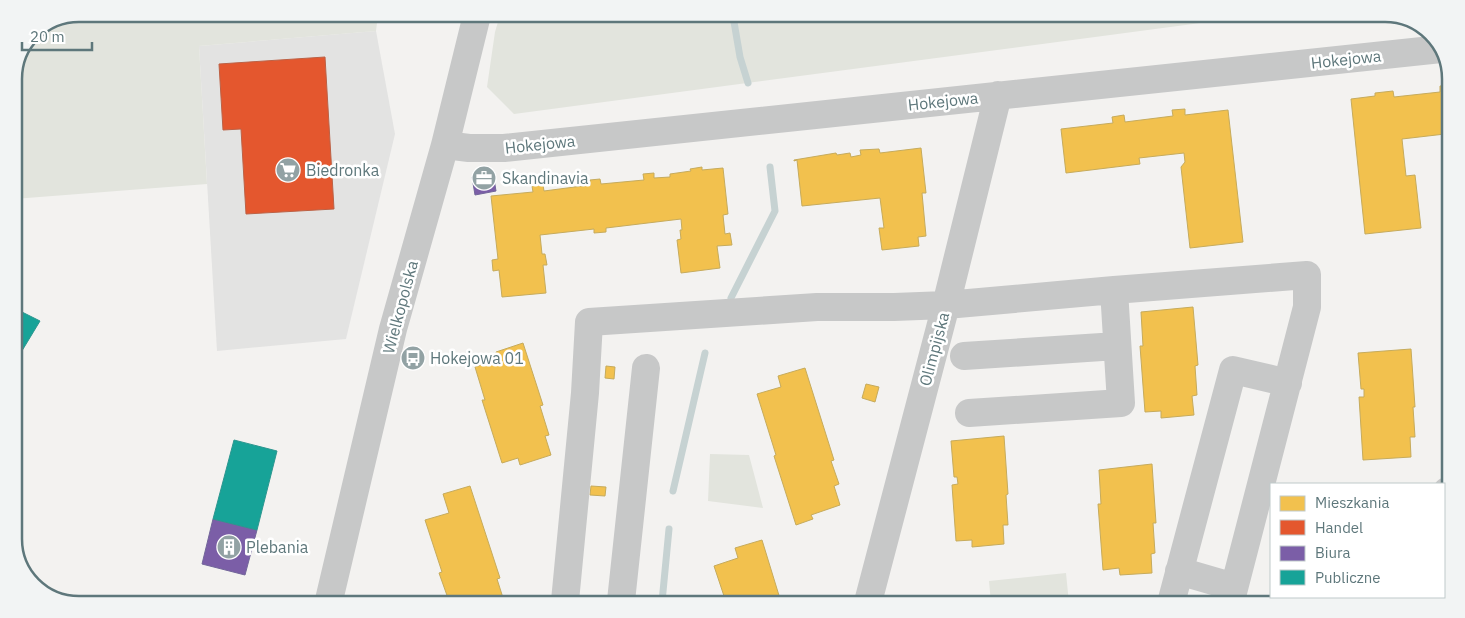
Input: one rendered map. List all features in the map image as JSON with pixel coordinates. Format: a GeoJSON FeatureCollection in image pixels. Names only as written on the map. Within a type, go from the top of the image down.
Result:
{"type":"FeatureCollection","features":[{"type":"Feature","properties":{"kind":"street","name":"Wielkopolska"},"geometry":{"type":"LineString","coordinates":[[330,596],[393,329],[445,145],[476,22]]}},
{"type":"Feature","properties":{"kind":"street","name":"Hokejowa"},"geometry":{"type":"LineString","coordinates":[[445,145],[469,148],[504,148],[1434,50]]}},
{"type":"Feature","properties":{"kind":"street","name":"Olimpijska"},"geometry":{"type":"LineString","coordinates":[[870,596],[946,305],[998,95]]}},
{"type":"Feature","properties":{"kind":"street"},"geometry":{"type":"LineString","coordinates":[[565,596],[585,393],[589,322],[817,307],[946,305],[1307,275],[1307,307],[1232,595],[1179,572]]}},
{"type":"Feature","properties":{"kind":"street"},"geometry":{"type":"LineString","coordinates":[[969,413],[1122,403],[1114,290]]}},
{"type":"Feature","properties":{"kind":"street"},"geometry":{"type":"LineString","coordinates":[[964,356],[1117,346]]}},
{"type":"Feature","properties":{"kind":"street"},"geometry":{"type":"LineString","coordinates":[[622,596],[646,368]]}},
{"type":"Feature","properties":{"kind":"street"},"geometry":{"type":"LineString","coordinates":[[1173,596],[1233,370],[1288,384]]}},
{"type":"Feature","properties":{"kind":"shaded area"},"geometry":{"type":"Polygon","coordinates":[[[80,22],[377,22],[376,31],[199,46],[207,184],[23,198],[24,65],[32,48],[39,39],[58,27],[80,22]]]}},
{"type":"Feature","properties":{"kind":"shaded area"},"geometry":{"type":"Polygon","coordinates":[[[498,22],[1208,22],[514,114],[487,87],[498,22]]]}},
{"type":"Feature","properties":{"kind":"shaded area"},"geometry":{"type":"Polygon","coordinates":[[[376,31],[395,134],[346,339],[217,351],[199,46],[376,31]]]}},
{"type":"Feature","properties":{"kind":"shaded area"},"geometry":{"type":"Polygon","coordinates":[[[710,454],[749,455],[763,508],[708,501],[710,454]]]}},
{"type":"Feature","properties":{"kind":"shaded area"},"geometry":{"type":"Polygon","coordinates":[[[1066,573],[1068,596],[990,596],[989,581],[1066,573]]]}},
{"type":"Feature","properties":{"kind":"building: Mieszkania"},"geometry":{"type":"Polygon","coordinates":[[[1440,86],[1442,86],[1442,134],[1402,139],[1406,176],[1415,175],[1421,228],[1365,234],[1351,99],[1375,96],[1375,93],[1393,91],[1394,97],[1440,92],[1440,86]]]}},
{"type":"Feature","properties":{"kind":"building: Mieszkania"},"geometry":{"type":"Polygon","coordinates":[[[1185,109],[1185,115],[1228,110],[1243,242],[1190,248],[1181,167],[1185,162],[1184,153],[1139,158],[1140,164],[1066,173],[1061,129],[1113,123],[1112,117],[1124,115],[1125,122],[1173,116],[1172,110],[1185,109]]]}},
{"type":"Feature","properties":{"kind":"building: Mieszkania"},"geometry":{"type":"Polygon","coordinates":[[[921,148],[926,193],[922,193],[926,236],[918,237],[919,246],[882,250],[879,228],[884,228],[880,198],[802,206],[797,160],[794,160],[836,153],[837,155],[850,153],[851,157],[861,155],[860,150],[879,149],[880,153],[921,148]]]}},
{"type":"Feature","properties":{"kind":"building: Mieszkania"},"geometry":{"type":"Polygon","coordinates":[[[702,167],[702,170],[723,168],[728,214],[723,215],[725,234],[730,233],[732,245],[717,246],[720,268],[681,273],[677,240],[681,239],[681,219],[606,228],[606,232],[594,233],[594,229],[540,235],[542,254],[545,254],[547,265],[543,265],[546,293],[502,297],[499,270],[493,271],[492,260],[498,259],[491,196],[533,192],[532,186],[543,185],[544,191],[590,185],[590,180],[600,179],[601,184],[644,180],[643,174],[654,173],[654,178],[670,177],[670,174],[691,171],[690,169],[702,167]]]}},
{"type":"Feature","properties":{"kind":"building: Mieszkania"},"geometry":{"type":"Polygon","coordinates":[[[1193,307],[1198,365],[1195,366],[1197,395],[1192,396],[1194,415],[1161,418],[1161,411],[1145,412],[1140,346],[1143,346],[1141,312],[1193,307]]]}},
{"type":"Feature","properties":{"kind":"building: Mieszkania"},"geometry":{"type":"Polygon","coordinates":[[[523,343],[543,405],[540,406],[549,435],[545,436],[551,455],[520,465],[518,458],[502,463],[482,400],[485,400],[475,367],[498,359],[496,352],[523,343]]]}},
{"type":"Feature","properties":{"kind":"building: Mieszkania"},"geometry":{"type":"Polygon","coordinates":[[[1411,349],[1415,437],[1410,437],[1411,457],[1363,460],[1359,397],[1364,397],[1364,389],[1361,389],[1358,353],[1411,349]]]}},
{"type":"Feature","properties":{"kind":"building: Mieszkania"},"geometry":{"type":"Polygon","coordinates":[[[606,366],[615,367],[614,379],[605,378],[606,366]]]}},
{"type":"Feature","properties":{"kind":"building: Mieszkania"},"geometry":{"type":"Polygon","coordinates":[[[805,368],[834,460],[831,461],[839,484],[834,486],[840,505],[811,515],[813,519],[796,525],[757,394],[781,387],[778,376],[805,368]]]}},
{"type":"Feature","properties":{"kind":"building: Mieszkania"},"geometry":{"type":"Polygon","coordinates":[[[866,384],[879,387],[875,402],[862,398],[866,384]]]}},
{"type":"Feature","properties":{"kind":"building: Mieszkania"},"geometry":{"type":"Polygon","coordinates":[[[1004,436],[1008,525],[1003,525],[1004,544],[972,547],[972,540],[956,541],[952,485],[958,484],[957,477],[954,477],[951,441],[1004,436]]]}},
{"type":"Feature","properties":{"kind":"building: Mieszkania"},"geometry":{"type":"Polygon","coordinates":[[[1152,464],[1156,523],[1153,523],[1155,553],[1151,554],[1152,573],[1120,575],[1119,568],[1103,570],[1098,504],[1101,504],[1099,470],[1152,464]]]}},
{"type":"Feature","properties":{"kind":"building: Mieszkania"},"geometry":{"type":"Polygon","coordinates":[[[470,486],[500,578],[497,579],[502,596],[447,596],[439,573],[442,572],[425,520],[449,513],[443,494],[470,486]]]}},
{"type":"Feature","properties":{"kind":"building: Mieszkania"},"geometry":{"type":"Polygon","coordinates":[[[591,486],[606,487],[605,496],[590,495],[591,486]]]}},
{"type":"Feature","properties":{"kind":"building: Mieszkania"},"geometry":{"type":"Polygon","coordinates":[[[762,540],[779,596],[724,596],[714,566],[738,558],[735,548],[762,540]]]}},
{"type":"Feature","properties":{"kind":"building: Handel","name":"Biedronka"},"geometry":{"type":"Polygon","coordinates":[[[325,57],[334,209],[246,214],[241,129],[223,130],[219,64],[325,57]]]}},
{"type":"Feature","properties":{"kind":"building: Biura"},"geometry":{"type":"Polygon","coordinates":[[[493,173],[496,191],[475,195],[472,177],[493,173]]]}},
{"type":"Feature","properties":{"kind":"building: Biura","name":"Plebania"},"geometry":{"type":"Polygon","coordinates":[[[213,519],[257,530],[245,575],[202,564],[213,519]]]}},
{"type":"Feature","properties":{"kind":"building: Publiczne"},"geometry":{"type":"Polygon","coordinates":[[[23,312],[40,321],[23,349],[23,312]]]}},
{"type":"Feature","properties":{"kind":"building: Publiczne"},"geometry":{"type":"Polygon","coordinates":[[[234,440],[277,451],[257,530],[213,519],[234,440]]]}},
{"type":"Feature","properties":{"kind":"waterway"},"geometry":{"type":"LineString","coordinates":[[734,22],[740,57],[748,83]]}},
{"type":"Feature","properties":{"kind":"waterway"},"geometry":{"type":"LineString","coordinates":[[731,298],[775,211],[770,167]]}},
{"type":"Feature","properties":{"kind":"waterway"},"geometry":{"type":"LineString","coordinates":[[673,491],[705,353]]}},
{"type":"Feature","properties":{"kind":"waterway"},"geometry":{"type":"LineString","coordinates":[[663,596],[669,529]]}},
{"type":"Feature","properties":{"kind":"place","name":"Biedronka"},"geometry":{"type":"Point","coordinates":[288,170]}},
{"type":"Feature","properties":{"kind":"place","name":"Skandinavia"},"geometry":{"type":"Point","coordinates":[484,178]}},
{"type":"Feature","properties":{"kind":"place","name":"Hokejowa 01"},"geometry":{"type":"Point","coordinates":[413,358]}},
{"type":"Feature","properties":{"kind":"place","name":"Plebania"},"geometry":{"type":"Point","coordinates":[229,547]}}]}
